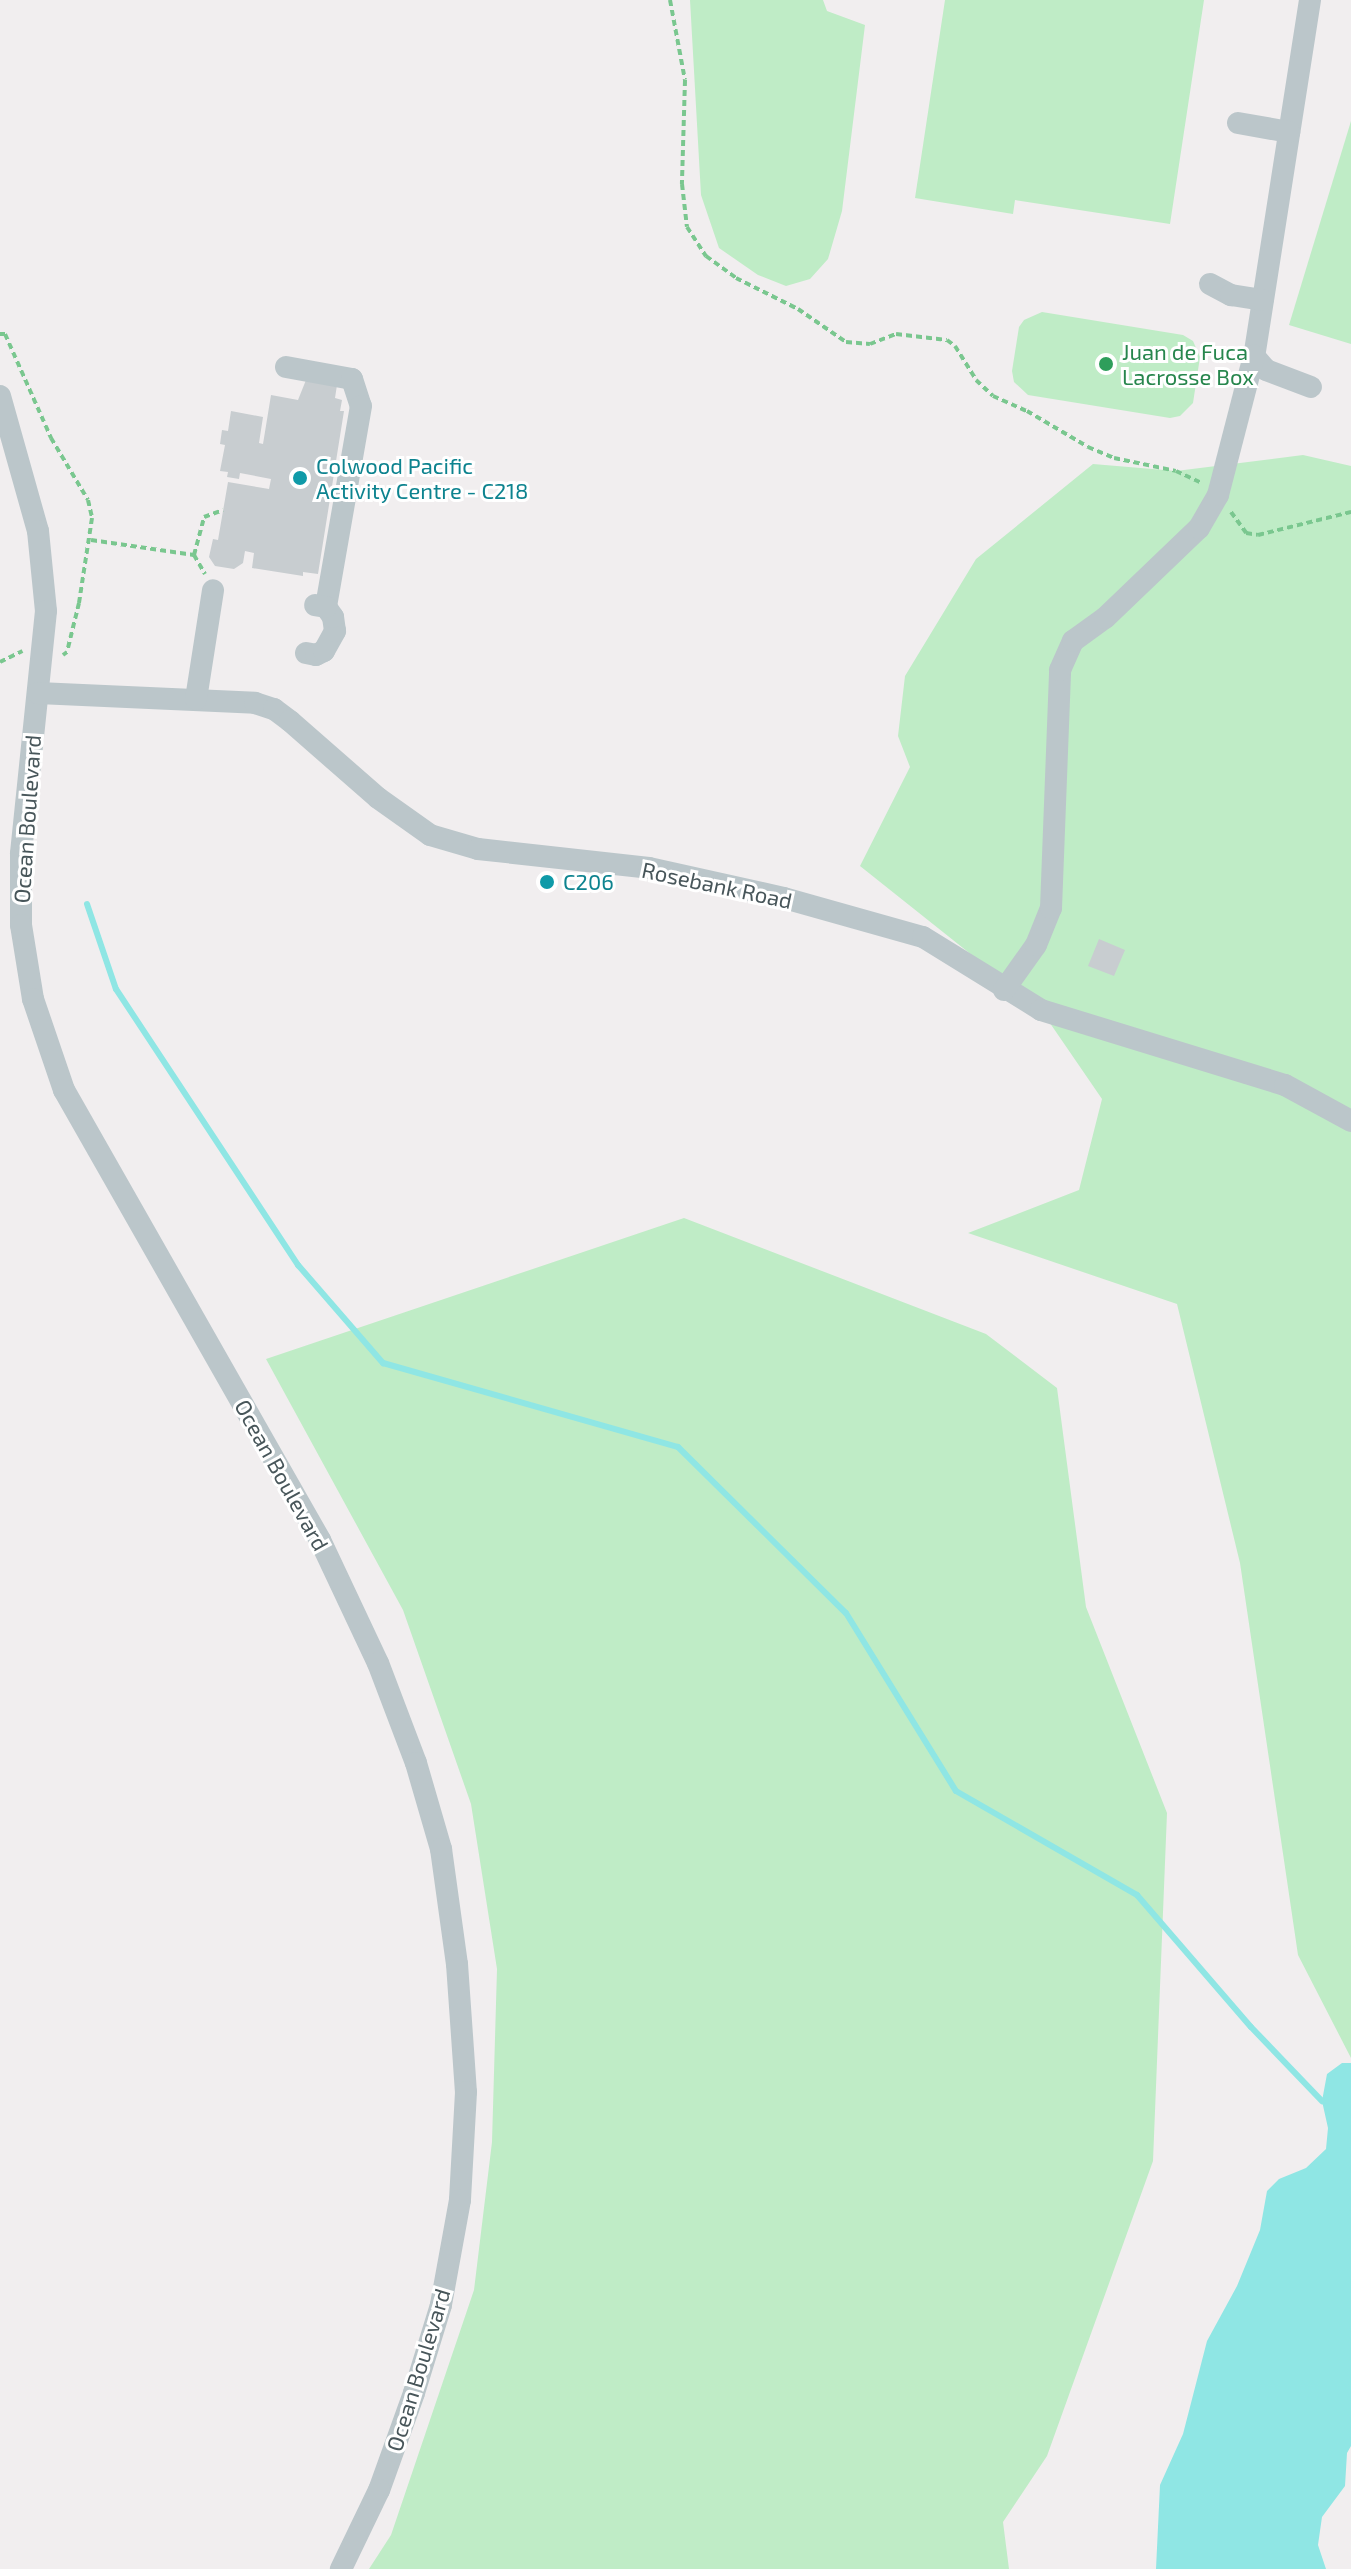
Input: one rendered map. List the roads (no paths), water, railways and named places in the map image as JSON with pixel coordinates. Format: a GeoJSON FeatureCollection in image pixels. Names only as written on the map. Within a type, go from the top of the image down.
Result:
{"type":"FeatureCollection","features":[{"type":"Feature","properties":{"kind":"street"},"geometry":{"type":"LineString","coordinates":[[1004,990],[1036,945],[1051,908],[1060,670],[1073,641],[1105,618],[1199,528],[1218,495],[1254,356],[1310,0]]}},
{"type":"Feature","properties":{"kind":"street"},"geometry":{"type":"LineString","coordinates":[[1238,123],[1289,132]]}},
{"type":"Feature","properties":{"kind":"street"},"geometry":{"type":"LineString","coordinates":[[1210,284],[1231,295],[1263,300]]}},
{"type":"Feature","properties":{"kind":"street"},"geometry":{"type":"LineString","coordinates":[[1254,356],[1266,370],[1311,387]]}},
{"type":"Feature","properties":{"kind":"street"},"geometry":{"type":"LineString","coordinates":[[286,367],[352,379],[361,406],[320,606],[333,617],[331,642],[316,655],[306,653]]}},
{"type":"Feature","properties":{"kind":"street","name":"Ocean Boulevard"},"geometry":{"type":"LineString","coordinates":[[0,396],[38,531],[46,611],[21,854],[21,925],[33,999],[64,1090],[320,1540],[378,1663],[416,1763],[441,1849],[457,1964],[466,2092],[460,2200],[441,2305],[414,2393],[379,2490],[341,2569]]}},
{"type":"Feature","properties":{"kind":"street"},"geometry":{"type":"LineString","coordinates":[[196,699],[213,590]]}},
{"type":"Feature","properties":{"kind":"street","name":"Rosebank Road"},"geometry":{"type":"LineString","coordinates":[[38,693],[255,703],[274,709],[378,798],[430,835],[478,849],[649,868],[784,898],[923,937],[1004,990],[1041,1010],[1285,1085],[1351,1121]]}},
{"type":"Feature","properties":{"kind":"water"},"geometry":{"type":"Polygon","coordinates":[[[1342,2063],[1351,2063],[1351,2446],[1347,2453],[1345,2486],[1322,2517],[1318,2545],[1326,2569],[1156,2569],[1160,2485],[1183,2434],[1207,2341],[1237,2286],[1260,2230],[1267,2191],[1279,2179],[1306,2168],[1326,2149],[1328,2128],[1322,2101],[1327,2074],[1342,2063]]]}},
{"type":"Feature","properties":{"kind":"waterway"},"geometry":{"type":"LineString","coordinates":[[87,904],[116,989],[298,1265],[383,1363],[678,1447],[846,1613],[956,1791],[1137,1895],[1251,2027],[1322,2101]]}},
{"type":"Feature","properties":{"kind":"place","name":"Juan de Fuca Lacrosse Box"},"geometry":{"type":"Point","coordinates":[1106,364]}},
{"type":"Feature","properties":{"kind":"place","name":"Colwood Pacific Activity Centre - C218"},"geometry":{"type":"Point","coordinates":[300,478]}},
{"type":"Feature","properties":{"kind":"place","name":"C206"},"geometry":{"type":"Point","coordinates":[547,882]}}]}
